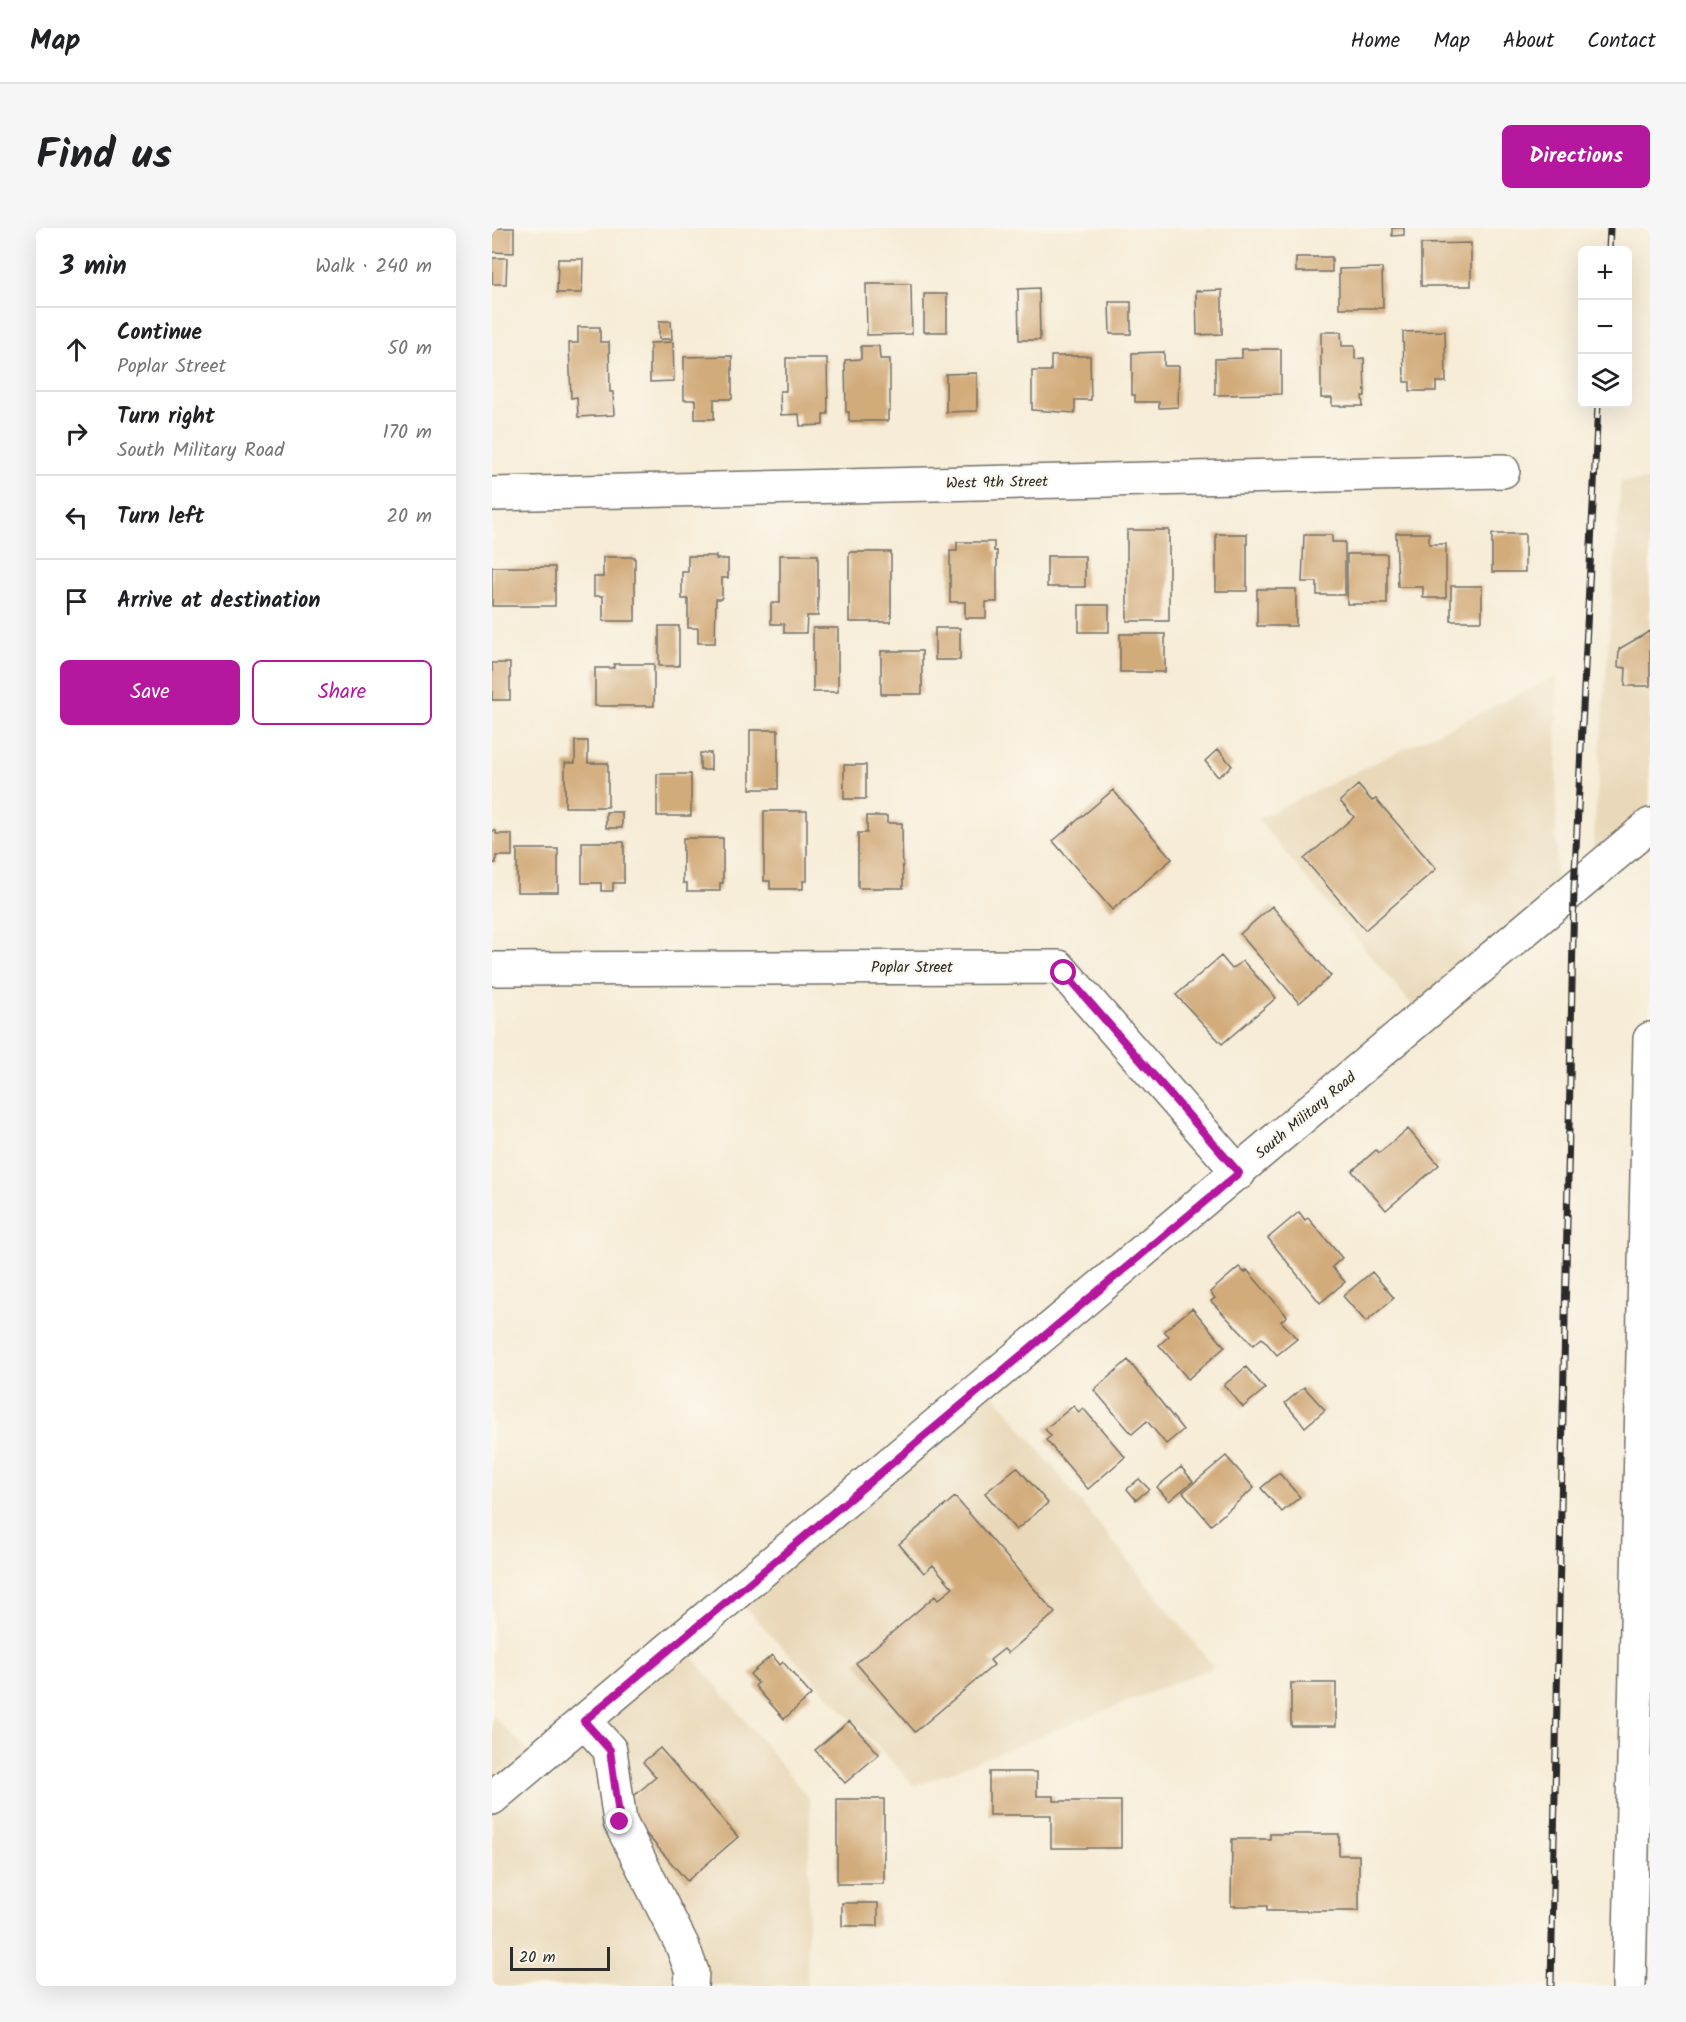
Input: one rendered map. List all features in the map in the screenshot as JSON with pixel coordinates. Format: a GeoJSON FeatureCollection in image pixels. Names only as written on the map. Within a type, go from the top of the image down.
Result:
{"type":"FeatureCollection","features":[{"type":"Feature","properties":{"kind":"street","name":"West 9th Street"},"geometry":{"type":"LineString","coordinates":[[492,494],[1503,471]]}},
{"type":"Feature","properties":{"kind":"street","name":"South Military Road"},"geometry":{"type":"LineString","coordinates":[[492,1798],[1239,1173],[1650,825]]}},
{"type":"Feature","properties":{"kind":"street","name":"Poplar Street"},"geometry":{"type":"LineString","coordinates":[[492,969],[1059,967],[1239,1173]]}},
{"type":"Feature","properties":{"kind":"street"},"geometry":{"type":"LineString","coordinates":[[1629,1986],[1650,1039]]}},
{"type":"Feature","properties":{"kind":"street"},"geometry":{"type":"LineString","coordinates":[[584,1721],[610,1750],[620,1822],[681,1945],[692,1972],[691,1986]]}},
{"type":"Feature","properties":{"kind":"shaded area"},"geometry":{"type":"Polygon","coordinates":[[[1650,480],[1650,825],[1591,875],[1621,481],[1650,480]]]}},
{"type":"Feature","properties":{"kind":"shaded area"},"geometry":{"type":"Polygon","coordinates":[[[1557,676],[1556,905],[1422,1017],[1257,819],[1557,676]]]}},
{"type":"Feature","properties":{"kind":"shaded area"},"geometry":{"type":"Polygon","coordinates":[[[986,1384],[1214,1667],[915,1786],[734,1596],[986,1384]]]}},
{"type":"Feature","properties":{"kind":"shaded area"},"geometry":{"type":"Polygon","coordinates":[[[680,1641],[810,1800],[807,1986],[492,1986],[492,1716],[538,1760],[680,1641]]]}},
{"type":"Feature","properties":{"kind":"building"},"geometry":{"type":"Polygon","coordinates":[[[492,228],[514,228],[514,253],[492,252],[492,228]]]}},
{"type":"Feature","properties":{"kind":"building"},"geometry":{"type":"Polygon","coordinates":[[[1392,228],[1404,228],[1404,235],[1392,236],[1392,228]]]}},
{"type":"Feature","properties":{"kind":"building"},"geometry":{"type":"Polygon","coordinates":[[[1471,243],[1471,286],[1421,286],[1421,244],[1471,243]]]}},
{"type":"Feature","properties":{"kind":"building"},"geometry":{"type":"Polygon","coordinates":[[[1296,257],[1332,257],[1332,272],[1296,272],[1296,257]]]}},
{"type":"Feature","properties":{"kind":"building"},"geometry":{"type":"Polygon","coordinates":[[[492,258],[507,258],[506,284],[492,284],[492,258]]]}},
{"type":"Feature","properties":{"kind":"building"},"geometry":{"type":"Polygon","coordinates":[[[558,259],[583,259],[582,293],[557,293],[558,259]]]}},
{"type":"Feature","properties":{"kind":"building"},"geometry":{"type":"Polygon","coordinates":[[[1382,268],[1383,308],[1339,308],[1339,269],[1382,268]]]}},
{"type":"Feature","properties":{"kind":"building"},"geometry":{"type":"Polygon","coordinates":[[[866,284],[911,284],[912,334],[867,335],[866,284]]]}},
{"type":"Feature","properties":{"kind":"building"},"geometry":{"type":"Polygon","coordinates":[[[1039,288],[1040,340],[1019,340],[1018,289],[1039,288]]]}},
{"type":"Feature","properties":{"kind":"building"},"geometry":{"type":"Polygon","coordinates":[[[1222,290],[1222,334],[1197,335],[1196,291],[1222,290]]]}},
{"type":"Feature","properties":{"kind":"building"},"geometry":{"type":"Polygon","coordinates":[[[924,294],[947,294],[947,332],[924,332],[924,294]]]}},
{"type":"Feature","properties":{"kind":"building"},"geometry":{"type":"Polygon","coordinates":[[[1109,302],[1131,302],[1131,334],[1110,334],[1109,302]]]}},
{"type":"Feature","properties":{"kind":"building"},"geometry":{"type":"Polygon","coordinates":[[[659,321],[671,321],[672,339],[659,339],[659,321]]]}},
{"type":"Feature","properties":{"kind":"building"},"geometry":{"type":"Polygon","coordinates":[[[578,327],[600,327],[600,342],[609,342],[610,392],[613,392],[614,415],[578,417],[577,397],[571,398],[569,343],[578,343],[578,327]]]}},
{"type":"Feature","properties":{"kind":"building"},"geometry":{"type":"Polygon","coordinates":[[[1445,331],[1446,382],[1436,382],[1436,391],[1410,391],[1410,382],[1404,382],[1403,332],[1445,331]]]}},
{"type":"Feature","properties":{"kind":"building"},"geometry":{"type":"Polygon","coordinates":[[[1321,332],[1341,332],[1342,346],[1355,346],[1355,359],[1364,358],[1363,406],[1332,406],[1332,398],[1321,398],[1321,332]]]}},
{"type":"Feature","properties":{"kind":"building"},"geometry":{"type":"Polygon","coordinates":[[[673,342],[674,381],[650,382],[650,343],[673,342]]]}},
{"type":"Feature","properties":{"kind":"building"},"geometry":{"type":"Polygon","coordinates":[[[861,346],[879,346],[880,359],[890,359],[888,421],[849,421],[849,412],[846,412],[845,360],[861,359],[861,346]]]}},
{"type":"Feature","properties":{"kind":"building"},"geometry":{"type":"Polygon","coordinates":[[[1242,349],[1281,349],[1281,394],[1215,395],[1215,359],[1242,358],[1242,349]]]}},
{"type":"Feature","properties":{"kind":"building"},"geometry":{"type":"Polygon","coordinates":[[[1164,352],[1164,366],[1179,366],[1178,407],[1159,408],[1159,402],[1135,402],[1135,395],[1132,395],[1132,353],[1164,352]]]}},
{"type":"Feature","properties":{"kind":"building"},"geometry":{"type":"Polygon","coordinates":[[[732,356],[732,399],[714,399],[714,419],[695,419],[695,400],[684,400],[684,357],[732,356]]]}},
{"type":"Feature","properties":{"kind":"building"},"geometry":{"type":"Polygon","coordinates":[[[1051,356],[1090,356],[1091,400],[1075,400],[1075,413],[1032,410],[1032,371],[1051,371],[1051,356]]]}},
{"type":"Feature","properties":{"kind":"building"},"geometry":{"type":"Polygon","coordinates":[[[786,358],[827,358],[828,414],[823,414],[823,425],[800,426],[799,414],[781,415],[780,391],[786,391],[786,358]]]}},
{"type":"Feature","properties":{"kind":"building"},"geometry":{"type":"Polygon","coordinates":[[[977,373],[977,411],[946,412],[946,374],[977,373]]]}},
{"type":"Feature","properties":{"kind":"building"},"geometry":{"type":"Polygon","coordinates":[[[1127,530],[1169,530],[1169,621],[1127,621],[1127,530]]]}},
{"type":"Feature","properties":{"kind":"building"},"geometry":{"type":"Polygon","coordinates":[[[1396,533],[1429,533],[1429,544],[1446,544],[1446,598],[1423,598],[1423,587],[1398,587],[1396,533]]]}},
{"type":"Feature","properties":{"kind":"building"},"geometry":{"type":"Polygon","coordinates":[[[1216,534],[1247,534],[1247,591],[1216,591],[1216,534]]]}},
{"type":"Feature","properties":{"kind":"building"},"geometry":{"type":"Polygon","coordinates":[[[1492,534],[1525,534],[1525,572],[1492,572],[1492,534]]]}},
{"type":"Feature","properties":{"kind":"building"},"geometry":{"type":"Polygon","coordinates":[[[1304,535],[1332,535],[1332,542],[1345,542],[1345,595],[1317,595],[1317,582],[1302,582],[1304,535]]]}},
{"type":"Feature","properties":{"kind":"building"},"geometry":{"type":"Polygon","coordinates":[[[957,542],[994,542],[994,551],[997,551],[997,602],[986,602],[986,618],[965,618],[965,602],[950,602],[950,551],[957,551],[957,542]]]}},
{"type":"Feature","properties":{"kind":"building"},"geometry":{"type":"Polygon","coordinates":[[[849,552],[891,552],[891,622],[849,622],[849,552]]]}},
{"type":"Feature","properties":{"kind":"building"},"geometry":{"type":"Polygon","coordinates":[[[1347,554],[1387,554],[1387,604],[1347,604],[1347,554]]]}},
{"type":"Feature","properties":{"kind":"building"},"geometry":{"type":"Polygon","coordinates":[[[780,555],[818,555],[818,616],[807,616],[806,633],[784,633],[784,624],[771,624],[771,603],[780,603],[780,555]]]}},
{"type":"Feature","properties":{"kind":"building"},"geometry":{"type":"Polygon","coordinates":[[[688,556],[716,556],[716,559],[728,559],[728,578],[722,578],[722,599],[716,599],[715,643],[698,643],[698,628],[688,628],[688,599],[682,599],[682,572],[688,572],[688,556]]]}},
{"type":"Feature","properties":{"kind":"building"},"geometry":{"type":"Polygon","coordinates":[[[1047,556],[1085,556],[1085,587],[1047,587],[1047,556]]]}},
{"type":"Feature","properties":{"kind":"building"},"geometry":{"type":"Polygon","coordinates":[[[603,557],[635,557],[635,621],[603,621],[603,596],[594,596],[594,577],[603,577],[603,557]]]}},
{"type":"Feature","properties":{"kind":"building"},"geometry":{"type":"Polygon","coordinates":[[[492,567],[555,567],[555,606],[492,606],[492,567]]]}},
{"type":"Feature","properties":{"kind":"building"},"geometry":{"type":"Polygon","coordinates":[[[1451,586],[1482,586],[1482,621],[1451,621],[1451,586]]]}},
{"type":"Feature","properties":{"kind":"building"},"geometry":{"type":"Polygon","coordinates":[[[1257,589],[1296,589],[1296,626],[1257,626],[1257,589]]]}},
{"type":"Feature","properties":{"kind":"building"},"geometry":{"type":"Polygon","coordinates":[[[1079,605],[1109,605],[1109,632],[1079,632],[1079,605]]]}},
{"type":"Feature","properties":{"kind":"building"},"geometry":{"type":"Polygon","coordinates":[[[659,626],[679,626],[679,666],[659,666],[659,626]]]}},
{"type":"Feature","properties":{"kind":"building"},"geometry":{"type":"Polygon","coordinates":[[[813,628],[838,628],[838,692],[813,692],[813,628]]]}},
{"type":"Feature","properties":{"kind":"building"},"geometry":{"type":"Polygon","coordinates":[[[935,628],[960,628],[960,660],[935,660],[935,628]]]}},
{"type":"Feature","properties":{"kind":"building"},"geometry":{"type":"Polygon","coordinates":[[[1650,631],[1650,686],[1625,686],[1626,668],[1618,667],[1619,649],[1650,631]]]}},
{"type":"Feature","properties":{"kind":"building"},"geometry":{"type":"Polygon","coordinates":[[[1120,634],[1165,634],[1165,672],[1120,672],[1120,634]]]}},
{"type":"Feature","properties":{"kind":"building"},"geometry":{"type":"Polygon","coordinates":[[[881,651],[922,651],[922,694],[881,694],[881,651]]]}},
{"type":"Feature","properties":{"kind":"building"},"geometry":{"type":"Polygon","coordinates":[[[492,663],[510,663],[510,700],[492,700],[492,663]]]}},
{"type":"Feature","properties":{"kind":"building"},"geometry":{"type":"Polygon","coordinates":[[[614,664],[654,664],[654,706],[595,706],[595,668],[614,668],[614,664]]]}},
{"type":"Feature","properties":{"kind":"building"},"geometry":{"type":"Polygon","coordinates":[[[750,730],[778,730],[778,789],[750,789],[750,730]]]}},
{"type":"Feature","properties":{"kind":"building"},"geometry":{"type":"Polygon","coordinates":[[[575,741],[588,741],[588,763],[608,763],[608,807],[565,807],[565,763],[575,763],[575,741]]]}},
{"type":"Feature","properties":{"kind":"building"},"geometry":{"type":"Polygon","coordinates":[[[1218,749],[1232,766],[1218,777],[1205,761],[1218,749]]]}},
{"type":"Feature","properties":{"kind":"building"},"geometry":{"type":"Polygon","coordinates":[[[700,753],[711,753],[711,770],[700,770],[700,753]]]}},
{"type":"Feature","properties":{"kind":"building"},"geometry":{"type":"Polygon","coordinates":[[[844,765],[866,765],[866,799],[844,799],[844,765]]]}},
{"type":"Feature","properties":{"kind":"building"},"geometry":{"type":"Polygon","coordinates":[[[657,774],[691,774],[691,816],[657,816],[657,774]]]}},
{"type":"Feature","properties":{"kind":"building"},"geometry":{"type":"Polygon","coordinates":[[[1358,785],[1372,801],[1376,799],[1436,869],[1365,930],[1304,859],[1354,817],[1340,801],[1358,785]]]}},
{"type":"Feature","properties":{"kind":"building"},"geometry":{"type":"Polygon","coordinates":[[[1113,790],[1172,859],[1112,910],[1053,841],[1113,790]]]}},
{"type":"Feature","properties":{"kind":"building"},"geometry":{"type":"Polygon","coordinates":[[[764,811],[807,811],[807,881],[803,881],[803,889],[770,889],[770,881],[764,881],[764,811]]]}},
{"type":"Feature","properties":{"kind":"building"},"geometry":{"type":"Polygon","coordinates":[[[606,812],[622,812],[622,828],[606,828],[606,812]]]}},
{"type":"Feature","properties":{"kind":"building"},"geometry":{"type":"Polygon","coordinates":[[[867,816],[887,816],[887,823],[902,823],[903,888],[858,888],[858,833],[867,833],[867,816]]]}},
{"type":"Feature","properties":{"kind":"building"},"geometry":{"type":"Polygon","coordinates":[[[492,831],[496,831],[496,834],[512,834],[512,856],[496,856],[496,863],[492,863],[492,831]]]}},
{"type":"Feature","properties":{"kind":"building"},"geometry":{"type":"Polygon","coordinates":[[[683,838],[723,838],[723,883],[720,883],[720,891],[687,891],[687,883],[683,883],[683,838]]]}},
{"type":"Feature","properties":{"kind":"building"},"geometry":{"type":"Polygon","coordinates":[[[582,842],[624,842],[624,883],[613,883],[613,891],[601,891],[601,883],[582,883],[582,842]]]}},
{"type":"Feature","properties":{"kind":"building"},"geometry":{"type":"Polygon","coordinates":[[[517,849],[558,849],[558,892],[517,892],[517,849]]]}},
{"type":"Feature","properties":{"kind":"building"},"geometry":{"type":"Polygon","coordinates":[[[1272,906],[1331,976],[1299,1003],[1240,934],[1272,906]]]}},
{"type":"Feature","properties":{"kind":"building"},"geometry":{"type":"Polygon","coordinates":[[[1221,956],[1232,969],[1243,961],[1276,998],[1222,1044],[1176,995],[1221,956]]]}},
{"type":"Feature","properties":{"kind":"building"},"geometry":{"type":"Polygon","coordinates":[[[1408,1129],[1439,1165],[1386,1210],[1352,1171],[1376,1150],[1379,1153],[1408,1129]]]}},
{"type":"Feature","properties":{"kind":"building"},"geometry":{"type":"Polygon","coordinates":[[[1299,1212],[1305,1220],[1308,1218],[1342,1258],[1332,1267],[1345,1282],[1320,1303],[1268,1238],[1299,1212]]]}},
{"type":"Feature","properties":{"kind":"building"},"geometry":{"type":"Polygon","coordinates":[[[1239,1267],[1245,1273],[1247,1270],[1287,1316],[1281,1321],[1297,1339],[1277,1355],[1262,1338],[1253,1345],[1211,1301],[1215,1298],[1210,1292],[1239,1267]]]}},
{"type":"Feature","properties":{"kind":"building"},"geometry":{"type":"Polygon","coordinates":[[[1372,1272],[1394,1298],[1366,1322],[1343,1296],[1372,1272]]]}},
{"type":"Feature","properties":{"kind":"building"},"geometry":{"type":"Polygon","coordinates":[[[1192,1308],[1225,1347],[1188,1379],[1159,1345],[1169,1336],[1164,1331],[1192,1308]]]}},
{"type":"Feature","properties":{"kind":"building"},"geometry":{"type":"Polygon","coordinates":[[[1128,1360],[1183,1430],[1166,1444],[1147,1421],[1132,1434],[1094,1390],[1128,1360]]]}},
{"type":"Feature","properties":{"kind":"building"},"geometry":{"type":"Polygon","coordinates":[[[1246,1367],[1265,1389],[1243,1407],[1224,1385],[1246,1367]]]}},
{"type":"Feature","properties":{"kind":"building"},"geometry":{"type":"Polygon","coordinates":[[[1304,1387],[1325,1410],[1305,1427],[1285,1403],[1304,1387]]]}},
{"type":"Feature","properties":{"kind":"building"},"geometry":{"type":"Polygon","coordinates":[[[1073,1406],[1079,1412],[1083,1408],[1125,1457],[1088,1489],[1046,1440],[1051,1436],[1045,1429],[1073,1406]]]}},
{"type":"Feature","properties":{"kind":"building"},"geometry":{"type":"Polygon","coordinates":[[[1226,1456],[1254,1488],[1211,1525],[1183,1492],[1226,1456]]]}},
{"type":"Feature","properties":{"kind":"building"},"geometry":{"type":"Polygon","coordinates":[[[1017,1467],[1048,1503],[1016,1530],[985,1493],[1017,1467]]]}},
{"type":"Feature","properties":{"kind":"building"},"geometry":{"type":"Polygon","coordinates":[[[1181,1467],[1193,1481],[1169,1501],[1157,1487],[1181,1467]]]}},
{"type":"Feature","properties":{"kind":"building"},"geometry":{"type":"Polygon","coordinates":[[[1279,1473],[1300,1497],[1282,1512],[1261,1488],[1279,1473]]]}},
{"type":"Feature","properties":{"kind":"building"},"geometry":{"type":"Polygon","coordinates":[[[1139,1479],[1149,1489],[1136,1500],[1127,1489],[1139,1479]]]}},
{"type":"Feature","properties":{"kind":"building"},"geometry":{"type":"Polygon","coordinates":[[[955,1497],[1055,1613],[1008,1653],[1004,1649],[990,1660],[994,1665],[915,1732],[856,1663],[935,1596],[938,1600],[953,1588],[933,1565],[924,1573],[899,1544],[955,1497]]]}},
{"type":"Feature","properties":{"kind":"building"},"geometry":{"type":"Polygon","coordinates":[[[772,1655],[780,1665],[783,1662],[811,1695],[784,1719],[755,1686],[758,1683],[750,1674],[772,1655]]]}},
{"type":"Feature","properties":{"kind":"building"},"geometry":{"type":"Polygon","coordinates":[[[1291,1683],[1336,1683],[1336,1726],[1291,1726],[1291,1683]]]}},
{"type":"Feature","properties":{"kind":"building"},"geometry":{"type":"Polygon","coordinates":[[[849,1721],[879,1754],[845,1783],[815,1750],[849,1721]]]}},
{"type":"Feature","properties":{"kind":"building"},"geometry":{"type":"Polygon","coordinates":[[[660,1748],[738,1837],[687,1881],[622,1806],[656,1777],[643,1762],[660,1748]]]}},
{"type":"Feature","properties":{"kind":"building"},"geometry":{"type":"Polygon","coordinates":[[[989,1772],[1037,1772],[1037,1796],[1054,1796],[1054,1801],[1121,1801],[1121,1848],[1051,1848],[1051,1815],[989,1815],[989,1772]]]}},
{"type":"Feature","properties":{"kind":"building"},"geometry":{"type":"Polygon","coordinates":[[[837,1799],[884,1799],[884,1884],[837,1884],[837,1799]]]}},
{"type":"Feature","properties":{"kind":"building"},"geometry":{"type":"Polygon","coordinates":[[[1270,1834],[1339,1834],[1339,1855],[1359,1855],[1359,1911],[1267,1911],[1267,1906],[1231,1906],[1232,1839],[1270,1839],[1270,1834]]]}},
{"type":"Feature","properties":{"kind":"building"},"geometry":{"type":"Polygon","coordinates":[[[842,1903],[878,1903],[878,1926],[842,1926],[842,1903]]]}},
{"type":"Feature","properties":{"kind":"railway"},"geometry":{"type":"LineString","coordinates":[[1609,246],[1610,228]]}},
{"type":"Feature","properties":{"kind":"railway"},"geometry":{"type":"LineString","coordinates":[[1551,1986],[1574,890],[1598,408]]}},
{"type":"Feature","properties":{"kind":"route"},"geometry":{"type":"LineString","coordinates":[[620,1822],[610,1750],[584,1721],[1239,1173],[1064,973]]}}]}
